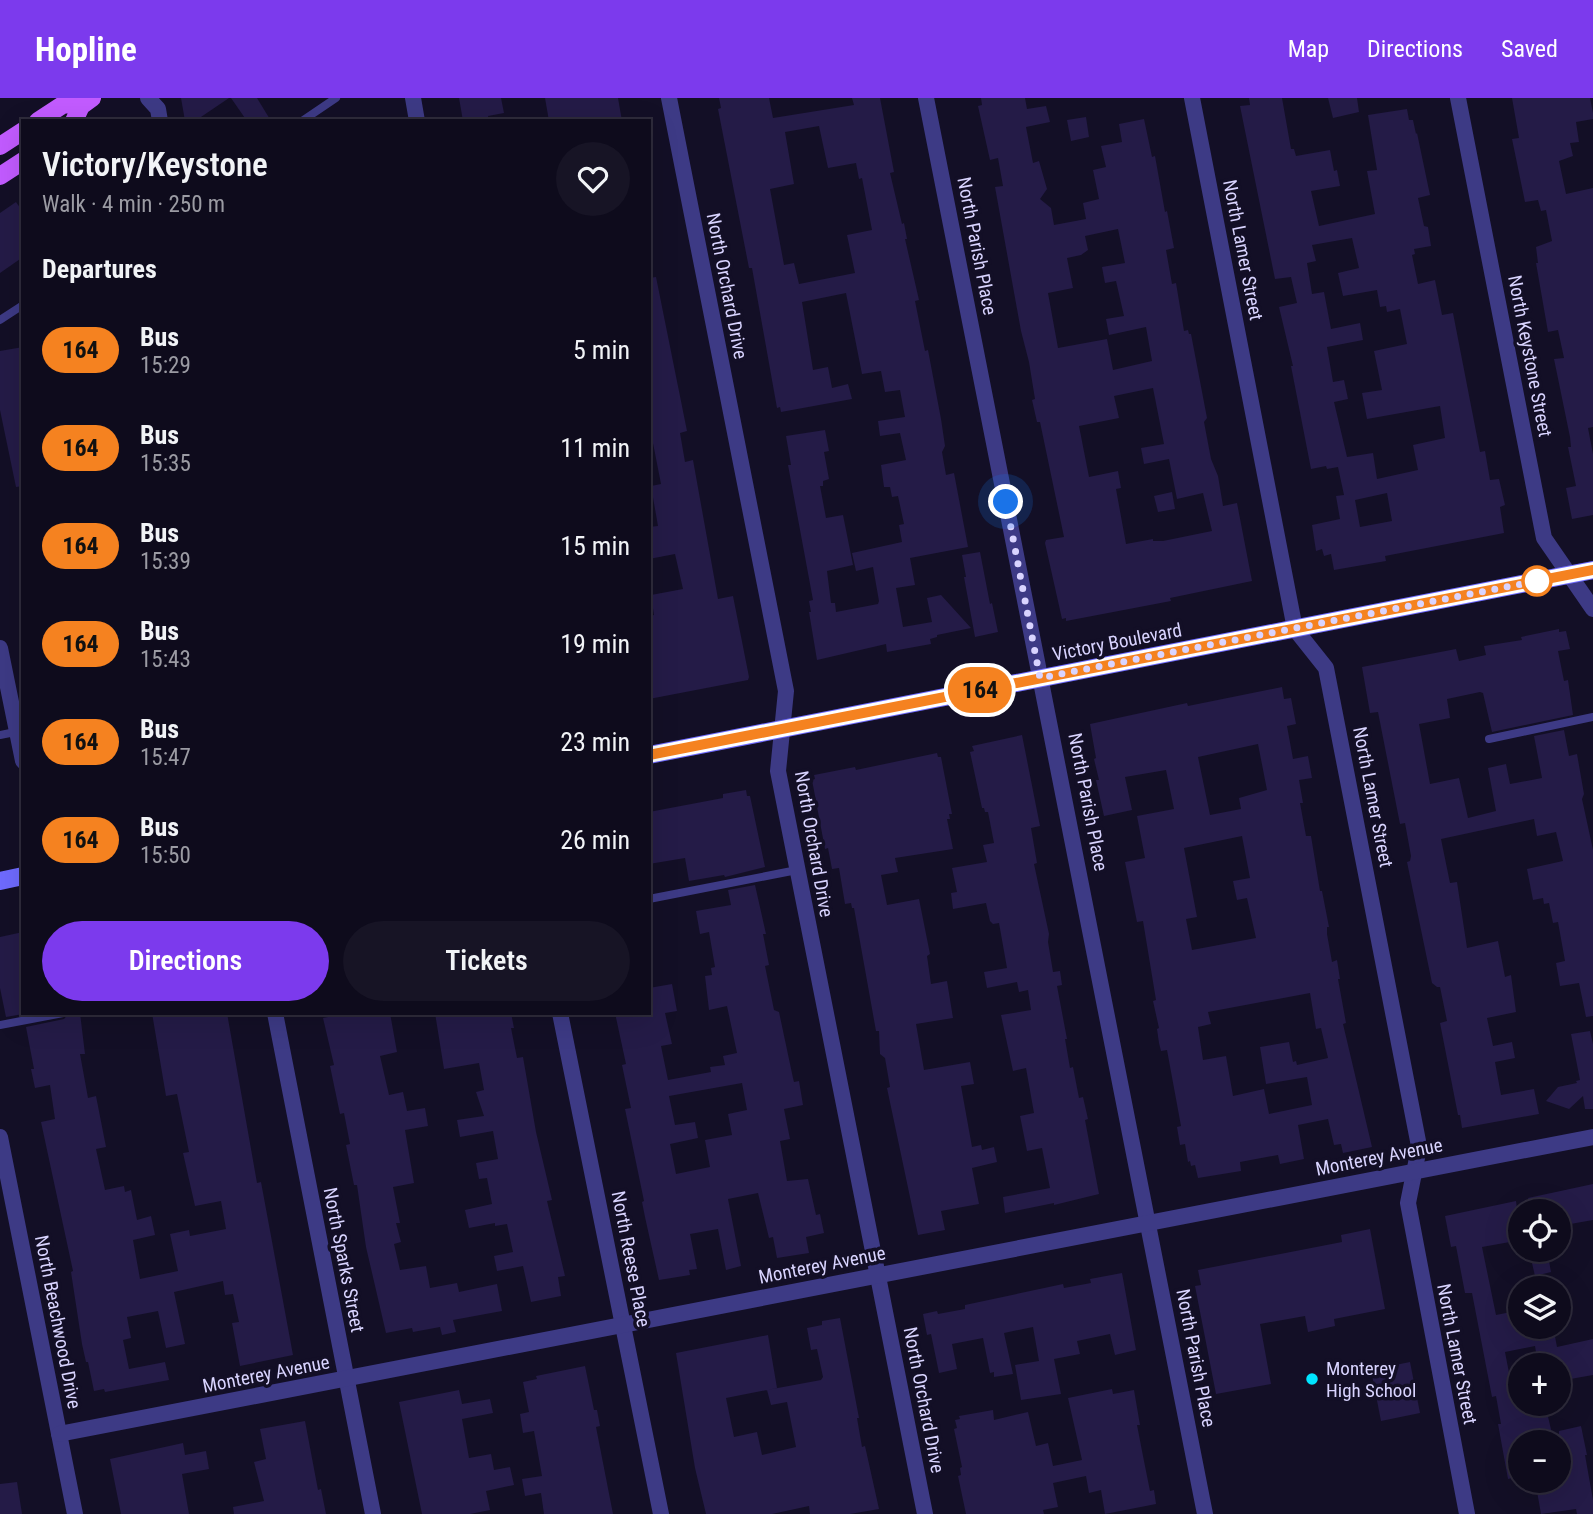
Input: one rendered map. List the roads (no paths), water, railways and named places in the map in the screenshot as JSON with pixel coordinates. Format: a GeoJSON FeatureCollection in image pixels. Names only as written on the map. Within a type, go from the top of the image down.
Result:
{"type":"FeatureCollection","features":[{"type":"Feature","properties":{"kind":"main road"},"geometry":{"type":"LineString","coordinates":[[41,119],[64,104],[82,108]]}},
{"type":"Feature","properties":{"kind":"main road"},"geometry":{"type":"LineString","coordinates":[[0,146],[21,132]]}},
{"type":"Feature","properties":{"kind":"main road"},"geometry":{"type":"LineString","coordinates":[[0,176],[21,162]]}},
{"type":"Feature","properties":{"kind":"main road","name":"Victory Boulevard"},"geometry":{"type":"LineString","coordinates":[[651,755],[1593,570]]}},
{"type":"Feature","properties":{"kind":"main road"},"geometry":{"type":"LineString","coordinates":[[0,881],[21,876]]}},
{"type":"Feature","properties":{"kind":"street"},"geometry":{"type":"LineString","coordinates":[[148,98],[158,109],[160,119]]}},
{"type":"Feature","properties":{"kind":"street"},"geometry":{"type":"LineString","coordinates":[[412,98],[417,119]]}},
{"type":"Feature","properties":{"kind":"street","name":"North Orchard Drive"},"geometry":{"type":"LineString","coordinates":[[669,98],[786,691],[778,771],[925,1514]]}},
{"type":"Feature","properties":{"kind":"street","name":"North Parish Place"},"geometry":{"type":"LineString","coordinates":[[926,98],[1205,1514]]}},
{"type":"Feature","properties":{"kind":"street","name":"North Lamer Street"},"geometry":{"type":"LineString","coordinates":[[1192,98],[1295,629],[1326,668],[1418,1141],[1419,1148],[1408,1203],[1467,1514]]}},
{"type":"Feature","properties":{"kind":"street","name":"North Keystone Street"},"geometry":{"type":"LineString","coordinates":[[1458,98],[1544,538],[1593,609]]}},
{"type":"Feature","properties":{"kind":"street"},"geometry":{"type":"LineString","coordinates":[[0,648],[20,731]]}},
{"type":"Feature","properties":{"kind":"street","name":"North Sparks Street"},"geometry":{"type":"LineString","coordinates":[[275,1015],[373,1514]]}},
{"type":"Feature","properties":{"kind":"street","name":"North Reese Place"},"geometry":{"type":"LineString","coordinates":[[560,1015],[661,1514]]}},
{"type":"Feature","properties":{"kind":"street","name":"Monterey Avenue"},"geometry":{"type":"LineString","coordinates":[[59,1434],[1593,1137]]}},
{"type":"Feature","properties":{"kind":"street","name":"North Beachwood Drive"},"geometry":{"type":"LineString","coordinates":[[0,1138],[75,1514]]}},
{"type":"Feature","properties":{"kind":"lane"},"geometry":{"type":"LineString","coordinates":[[305,119],[336,98]]}},
{"type":"Feature","properties":{"kind":"lane"},"geometry":{"type":"LineString","coordinates":[[0,320],[21,306]]}},
{"type":"Feature","properties":{"kind":"lane"},"geometry":{"type":"LineString","coordinates":[[1489,738],[1593,718]]}},
{"type":"Feature","properties":{"kind":"lane"},"geometry":{"type":"LineString","coordinates":[[0,735],[20,731]]}},
{"type":"Feature","properties":{"kind":"lane"},"geometry":{"type":"LineString","coordinates":[[651,899],[797,870]]}},
{"type":"Feature","properties":{"kind":"lane"},"geometry":{"type":"LineString","coordinates":[[0,1025],[52,1015]]}},
{"type":"Feature","properties":{"kind":"place","name":"Monterey High School"},"geometry":{"type":"Point","coordinates":[1312,1379]}}]}
